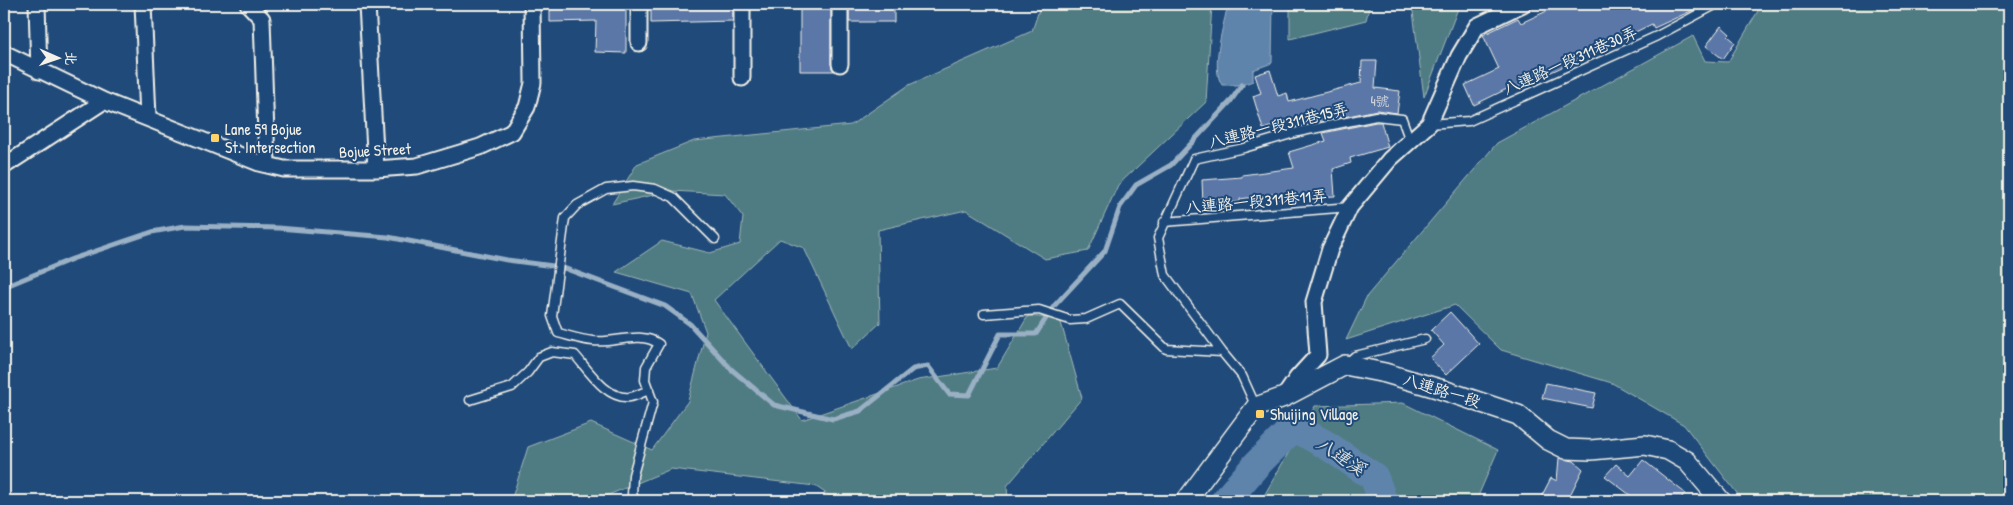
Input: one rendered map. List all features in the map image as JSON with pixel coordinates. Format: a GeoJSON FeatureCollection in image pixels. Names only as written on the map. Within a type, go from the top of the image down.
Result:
{"type":"FeatureCollection","features":[{"type":"Feature","properties":{"kind":"street"},"geometry":{"type":"LineString","coordinates":[[37,4],[39,71]]}},
{"type":"Feature","properties":{"kind":"street"},"geometry":{"type":"LineString","coordinates":[[143,4],[148,117]]}},
{"type":"Feature","properties":{"kind":"street"},"geometry":{"type":"LineString","coordinates":[[248,4],[262,19],[267,164]]}},
{"type":"Feature","properties":{"kind":"street"},"geometry":{"type":"LineString","coordinates":[[366,4],[376,170]]}},
{"type":"Feature","properties":{"kind":"street","name":"Bojue Street"},"geometry":{"type":"LineString","coordinates":[[4,53],[104,101],[259,163],[284,169],[376,170],[417,166],[480,147],[512,132],[526,107],[533,83],[532,4]]}},
{"type":"Feature","properties":{"kind":"street"},"geometry":{"type":"LineString","coordinates":[[639,4],[639,42]]}},
{"type":"Feature","properties":{"kind":"street"},"geometry":{"type":"LineString","coordinates":[[742,4],[742,78]]}},
{"type":"Feature","properties":{"kind":"street"},"geometry":{"type":"LineString","coordinates":[[840,4],[840,64]]}},
{"type":"Feature","properties":{"kind":"street"},"geometry":{"type":"LineString","coordinates":[[1284,397],[1297,378],[1318,355],[1314,302],[1330,249],[1350,207],[1390,159],[1430,124],[1459,56],[1477,26],[1523,4]]}},
{"type":"Feature","properties":{"kind":"street"},"geometry":{"type":"LineString","coordinates":[[4,166],[104,101]]}},
{"type":"Feature","properties":{"kind":"street"},"geometry":{"type":"LineString","coordinates":[[1186,501],[1256,407],[1284,397],[1345,365]]}},
{"type":"Feature","properties":{"kind":"street","name":"八連路一段"},"geometry":{"type":"LineString","coordinates":[[1345,365],[1394,375],[1480,401],[1518,415],[1548,440],[1566,448],[1591,450],[1645,445],[1668,450],[1687,461],[1721,501]]}},
{"type":"Feature","properties":{"kind":"lane","name":"八連路一段311巷30弄"},"geometry":{"type":"LineString","coordinates":[[1430,124],[1469,121],[1657,36],[1717,4]]}},
{"type":"Feature","properties":{"kind":"lane","name":"八連路一段311巷15弄"},"geometry":{"type":"LineString","coordinates":[[1164,222],[1194,159],[1244,148],[1298,132],[1376,116],[1402,119],[1410,142]]}},
{"type":"Feature","properties":{"kind":"lane"},"geometry":{"type":"LineString","coordinates":[[637,501],[632,495],[633,475],[653,402],[645,380],[646,367],[659,344],[651,338],[627,338],[595,342],[558,333],[552,316],[565,218],[577,205],[606,189],[633,186],[655,189],[673,197],[715,239]]}},
{"type":"Feature","properties":{"kind":"lane","name":"八連路一段311巷11弄"},"geometry":{"type":"LineString","coordinates":[[1164,222],[1350,207]]}},
{"type":"Feature","properties":{"kind":"lane"},"geometry":{"type":"LineString","coordinates":[[1164,222],[1158,238],[1165,275],[1242,376],[1256,407]]}},
{"type":"Feature","properties":{"kind":"lane"},"geometry":{"type":"LineString","coordinates":[[984,314],[1039,310],[1070,320],[1086,319],[1120,304],[1166,349],[1222,352]]}},
{"type":"Feature","properties":{"kind":"lane"},"geometry":{"type":"LineString","coordinates":[[1345,365],[1355,356],[1425,339]]}},
{"type":"Feature","properties":{"kind":"lane"},"geometry":{"type":"LineString","coordinates":[[470,400],[512,387],[528,372],[539,357],[552,352],[575,355],[596,380],[614,395],[630,397],[649,390]]}},
{"type":"Feature","properties":{"kind":"green space"},"geometry":{"type":"Polygon","coordinates":[[[1041,4],[1212,4],[1206,102],[1118,185],[1088,251],[1045,259],[966,210],[878,230],[880,323],[852,349],[804,248],[780,239],[714,300],[802,420],[918,380],[997,368],[1028,316],[1060,319],[1082,398],[1007,486],[1008,501],[837,501],[815,486],[671,469],[594,501],[511,501],[528,447],[591,423],[652,450],[688,401],[706,332],[692,294],[616,272],[662,241],[710,253],[740,244],[743,217],[725,194],[672,191],[612,204],[637,164],[694,141],[851,125],[909,85],[1032,31],[1041,4]]]}},
{"type":"Feature","properties":{"kind":"green space"},"geometry":{"type":"Polygon","coordinates":[[[1290,4],[1370,4],[1366,20],[1290,39],[1290,4]]]}},
{"type":"Feature","properties":{"kind":"green space"},"geometry":{"type":"Polygon","coordinates":[[[1412,4],[1463,4],[1457,11],[1424,97],[1412,4]]]}},
{"type":"Feature","properties":{"kind":"green space"},"geometry":{"type":"Polygon","coordinates":[[[1762,4],[2009,4],[2009,501],[1743,501],[1684,425],[1612,383],[1501,350],[1455,305],[1346,340],[1367,296],[1497,143],[1693,36],[1705,61],[1728,62],[1762,4]]]}},
{"type":"Feature","properties":{"kind":"green space"},"geometry":{"type":"Polygon","coordinates":[[[1403,403],[1498,450],[1476,501],[1261,501],[1315,406],[1403,403]]]}},
{"type":"Feature","properties":{"kind":"water"},"geometry":{"type":"Polygon","coordinates":[[[1228,4],[1273,4],[1272,63],[1253,70],[1253,81],[1242,85],[1222,85],[1217,68],[1219,46],[1228,4]]]}},
{"type":"Feature","properties":{"kind":"building"},"geometry":{"type":"Polygon","coordinates":[[[550,4],[626,4],[626,53],[595,52],[596,21],[550,22],[550,4]]]}},
{"type":"Feature","properties":{"kind":"building"},"geometry":{"type":"Polygon","coordinates":[[[651,4],[733,4],[733,21],[651,23],[651,4]]]}},
{"type":"Feature","properties":{"kind":"building"},"geometry":{"type":"Polygon","coordinates":[[[800,4],[831,4],[831,64],[834,71],[800,71],[800,4]]]}},
{"type":"Feature","properties":{"kind":"building"},"geometry":{"type":"Polygon","coordinates":[[[849,4],[894,4],[894,22],[849,22],[849,4]]]}},
{"type":"Feature","properties":{"kind":"building"},"geometry":{"type":"Polygon","coordinates":[[[1562,4],[1706,4],[1654,28],[1652,24],[1516,88],[1515,85],[1474,105],[1465,85],[1499,69],[1483,35],[1518,18],[1521,23],[1562,4]]]}},
{"type":"Feature","properties":{"kind":"building"},"geometry":{"type":"Polygon","coordinates":[[[1721,26],[1730,34],[1728,36],[1735,42],[1723,59],[1706,46],[1721,26]]]}},
{"type":"Feature","properties":{"kind":"building"},"geometry":{"type":"Polygon","coordinates":[[[1362,61],[1377,61],[1375,88],[1400,91],[1397,113],[1377,110],[1320,122],[1319,117],[1298,122],[1298,119],[1263,129],[1253,96],[1261,93],[1255,75],[1270,70],[1278,96],[1287,93],[1289,102],[1361,83],[1362,61]]]}},
{"type":"Feature","properties":{"kind":"building"},"geometry":{"type":"Polygon","coordinates":[[[1381,122],[1388,147],[1350,158],[1351,163],[1333,169],[1335,196],[1274,199],[1273,194],[1240,199],[1240,202],[1203,205],[1202,180],[1242,177],[1242,175],[1294,168],[1289,152],[1326,141],[1323,133],[1381,122]]]}},
{"type":"Feature","properties":{"kind":"building"},"geometry":{"type":"Polygon","coordinates":[[[1450,312],[1479,344],[1446,375],[1430,358],[1444,345],[1431,330],[1450,312]]]}},
{"type":"Feature","properties":{"kind":"building"},"geometry":{"type":"Polygon","coordinates":[[[1546,383],[1596,393],[1592,408],[1542,398],[1546,383]]]}},
{"type":"Feature","properties":{"kind":"building"},"geometry":{"type":"Polygon","coordinates":[[[1559,458],[1574,461],[1583,469],[1567,501],[1539,501],[1551,478],[1557,481],[1559,458]]]}},
{"type":"Feature","properties":{"kind":"building"},"geometry":{"type":"Polygon","coordinates":[[[1643,460],[1685,493],[1679,501],[1638,501],[1605,476],[1616,464],[1630,476],[1643,460]]]}},
{"type":"Feature","properties":{"kind":"waterway"},"geometry":{"type":"LineString","coordinates":[[4,287],[72,259],[152,232],[185,226],[278,228],[388,237],[507,260],[561,267],[665,306],[690,324],[731,369],[774,405],[833,419],[860,411],[913,369],[928,366],[949,394],[969,395],[1000,334],[1036,334],[1054,306],[1105,251],[1120,207],[1136,185],[1171,165],[1230,102],[1242,85]]}},
{"type":"Feature","properties":{"kind":"waterway","name":"八連溪"},"geometry":{"type":"LineString","coordinates":[[1225,501],[1257,464],[1294,427],[1328,446],[1374,477],[1383,501]]}},
{"type":"Feature","properties":{"kind":"place","name":"Lane 59 Bojue St. Intersection"},"geometry":{"type":"Point","coordinates":[215,138]}},
{"type":"Feature","properties":{"kind":"place","name":"Shuijing Village"},"geometry":{"type":"Point","coordinates":[1260,414]}}]}
